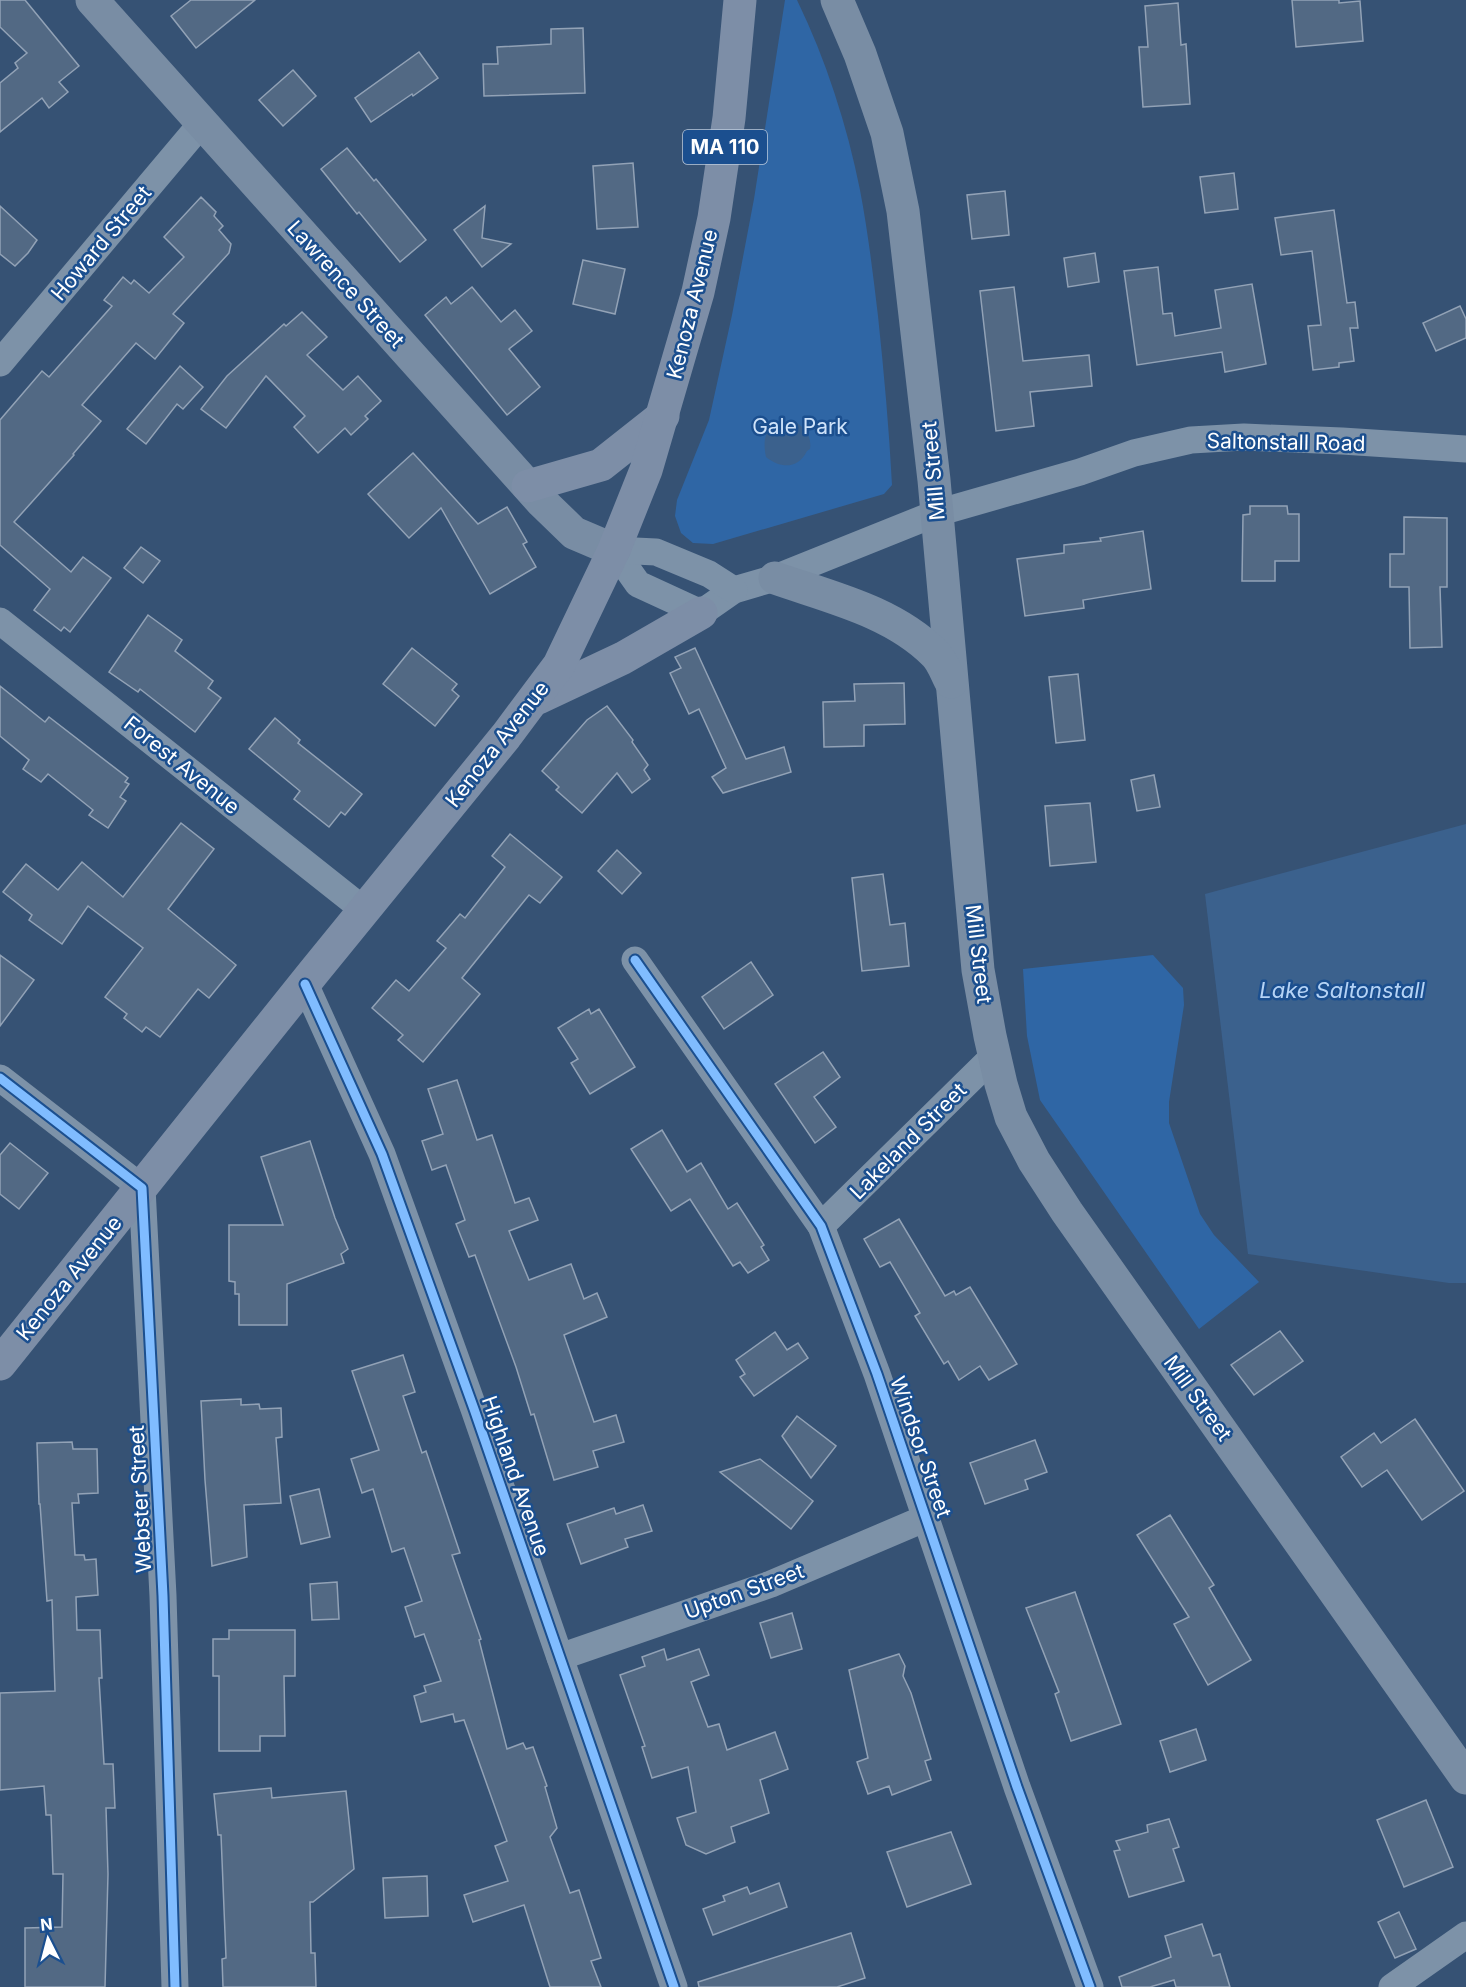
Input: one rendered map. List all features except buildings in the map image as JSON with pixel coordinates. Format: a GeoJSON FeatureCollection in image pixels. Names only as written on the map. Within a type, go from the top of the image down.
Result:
{"type":"FeatureCollection","features":[{"type":"Feature","properties":{"kind":"main road","name":"Lawrence Street"},"geometry":{"type":"LineString","coordinates":[[92,0],[528,486],[574,533],[614,550]]}},
{"type":"Feature","properties":{"kind":"main road","name":"Kenoza Avenue"},"geometry":{"type":"LineString","coordinates":[[0,1364],[506,736],[559,665],[614,550],[646,471],[698,292],[714,218],[729,118],[740,0]]}},
{"type":"Feature","properties":{"kind":"main road","name":"Mill Street"},"geometry":{"type":"LineString","coordinates":[[837,0],[860,54],[887,133],[903,211],[937,513],[978,970],[995,1055],[1011,1117],[1034,1161],[1142,1320],[1466,1778]]}},
{"type":"Feature","properties":{"kind":"main road"},"geometry":{"type":"LineString","coordinates":[[528,486],[600,465],[663,416]]}},
{"type":"Feature","properties":{"kind":"main road"},"geometry":{"type":"LineString","coordinates":[[775,578],[853,605],[899,625],[936,655],[952,685]]}},
{"type":"Feature","properties":{"kind":"main road"},"geometry":{"type":"LineString","coordinates":[[533,700],[623,658],[701,613]]}},
{"type":"Feature","properties":{"kind":"street","name":"Howard Street"},"geometry":{"type":"LineString","coordinates":[[0,363],[53,303],[202,123]]}},
{"type":"Feature","properties":{"kind":"street","name":"Saltonstall Road"},"geometry":{"type":"LineString","coordinates":[[701,613],[734,590],[775,578],[937,513],[1080,472],[1134,453],[1191,440],[1255,438],[1466,449]]}},
{"type":"Feature","properties":{"kind":"street"},"geometry":{"type":"LineString","coordinates":[[614,550],[656,552],[709,574],[734,590]]}},
{"type":"Feature","properties":{"kind":"street"},"geometry":{"type":"LineString","coordinates":[[614,550],[638,584],[701,613]]}},
{"type":"Feature","properties":{"kind":"street","name":"Forest Avenue"},"geometry":{"type":"LineString","coordinates":[[0,621],[364,910]]}},
{"type":"Feature","properties":{"kind":"street","name":"Windsor Street"},"geometry":{"type":"LineString","coordinates":[[635,960],[821,1226],[877,1374],[1017,1787],[1090,1987]]}},
{"type":"Feature","properties":{"kind":"street","name":"Highland Avenue"},"geometry":{"type":"LineString","coordinates":[[304,984],[382,1154],[474,1409],[674,1987]]}},
{"type":"Feature","properties":{"kind":"street","name":"Lakeland Street"},"geometry":{"type":"LineString","coordinates":[[821,1226],[995,1055]]}},
{"type":"Feature","properties":{"kind":"street"},"geometry":{"type":"LineString","coordinates":[[0,1078],[142,1188]]}},
{"type":"Feature","properties":{"kind":"street","name":"Webster Street"},"geometry":{"type":"LineString","coordinates":[[142,1188],[164,1596],[175,1987]]}},
{"type":"Feature","properties":{"kind":"street","name":"Upton Street"},"geometry":{"type":"LineString","coordinates":[[560,1657],[771,1584],[926,1518]]}},
{"type":"Feature","properties":{"kind":"street"},"geometry":{"type":"LineString","coordinates":[[1392,1987],[1466,1935]]}},
{"type":"Feature","properties":{"kind":"green space","name":"Gale Park"},"geometry":{"type":"Polygon","coordinates":[[[785,0],[797,0],[817,46],[842,117],[855,166],[878,316],[892,485],[884,494],[713,544],[693,543],[681,533],[675,516],[677,500],[709,420],[732,315],[754,199],[785,0]]]}},
{"type":"Feature","properties":{"kind":"green space"},"geometry":{"type":"Polygon","coordinates":[[[1153,955],[1183,988],[1184,1005],[1169,1102],[1169,1123],[1200,1214],[1214,1235],[1259,1282],[1199,1329],[1040,1100],[1027,1036],[1023,969],[1153,955]]]}},
{"type":"Feature","properties":{"kind":"water"},"geometry":{"type":"Polygon","coordinates":[[[794,421],[807,433],[810,449],[794,464],[777,464],[766,457],[766,436],[778,424],[794,421]]]}},
{"type":"Feature","properties":{"kind":"water","name":"Lake Saltonstall"},"geometry":{"type":"Polygon","coordinates":[[[1466,824],[1466,1283],[1449,1283],[1248,1254],[1205,894],[1466,824]]]}},
{"type":"Feature","properties":{"kind":"cycle path"},"geometry":{"type":"LineString","coordinates":[[635,960],[821,1226],[877,1374],[1017,1787],[1090,1987]]}},
{"type":"Feature","properties":{"kind":"cycle path"},"geometry":{"type":"LineString","coordinates":[[305,984],[382,1154],[474,1409],[674,1987]]}},
{"type":"Feature","properties":{"kind":"cycle path"},"geometry":{"type":"LineString","coordinates":[[0,1078],[142,1188],[163,1596],[175,1987]]}}]}
